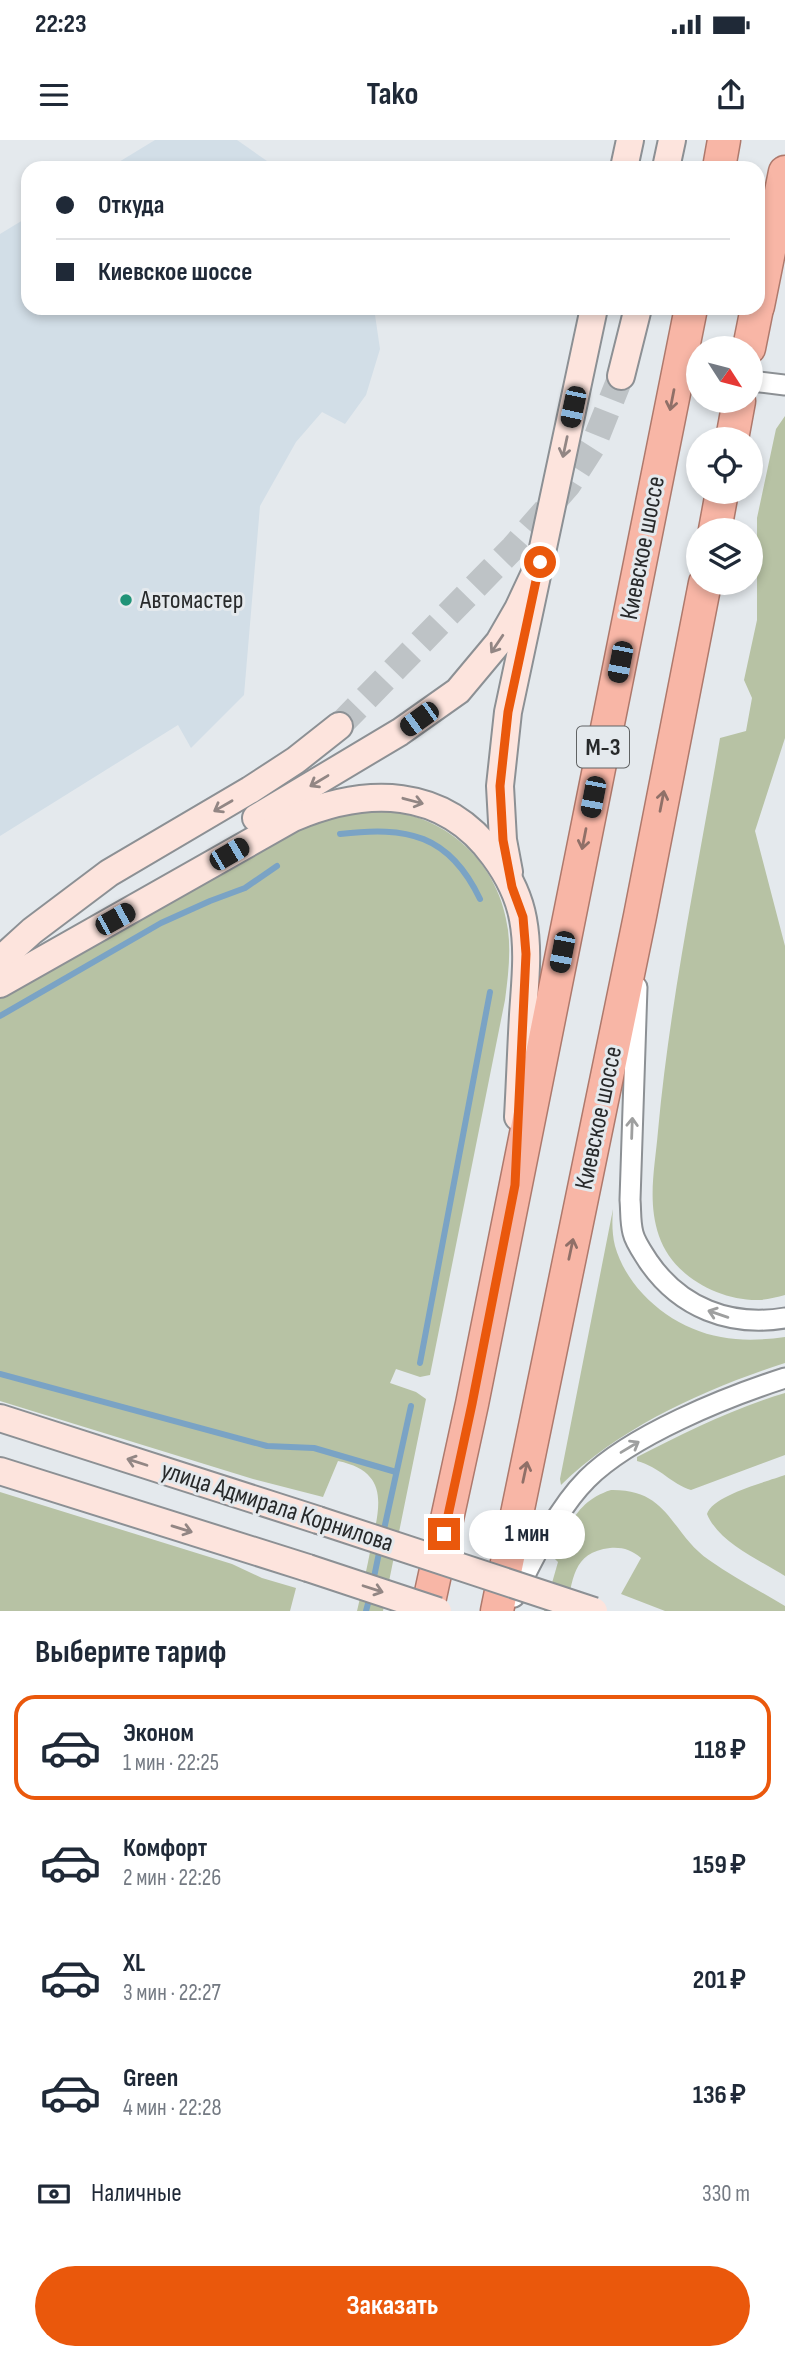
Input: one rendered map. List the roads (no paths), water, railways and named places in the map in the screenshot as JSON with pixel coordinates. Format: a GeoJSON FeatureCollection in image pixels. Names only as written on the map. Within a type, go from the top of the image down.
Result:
{"type":"FeatureCollection","features":[{"type":"Feature","properties":{"kind":"highway"},"geometry":{"type":"LineString","coordinates":[[720,161],[724,140]]}},
{"type":"Feature","properties":{"kind":"highway"},"geometry":{"type":"LineString","coordinates":[[765,272],[785,172]]}},
{"type":"Feature","properties":{"kind":"highway","name":"Киевское шоссе"},"geometry":{"type":"LineString","coordinates":[[427,1611],[472,1404],[690,315]]}},
{"type":"Feature","properties":{"kind":"highway"},"geometry":{"type":"LineString","coordinates":[[752,336],[756,315]]}},
{"type":"Feature","properties":{"kind":"highway","name":"Киевское шоссе"},"geometry":{"type":"LineString","coordinates":[[497,1611],[640,916],[703,595]]}},
{"type":"Feature","properties":{"kind":"main road"},"geometry":{"type":"LineString","coordinates":[[626,161],[630,140]]}},
{"type":"Feature","properties":{"kind":"main road"},"geometry":{"type":"LineString","coordinates":[[668,161],[672,140]]}},
{"type":"Feature","properties":{"kind":"main road"},"geometry":{"type":"LineString","coordinates":[[515,1185],[526,966],[523,917],[512,887],[503,840],[500,786],[508,712],[593,315]]}},
{"type":"Feature","properties":{"kind":"main road"},"geometry":{"type":"LineString","coordinates":[[621,376],[636,315]]}},
{"type":"Feature","properties":{"kind":"main road"},"geometry":{"type":"LineString","coordinates":[[0,966],[314,785],[400,732],[457,691],[499,642],[540,562]]}},
{"type":"Feature","properties":{"kind":"main road"},"geometry":{"type":"LineString","coordinates":[[0,960],[32,931],[109,873],[250,790],[296,760],[339,726]]}},
{"type":"Feature","properties":{"kind":"main road"},"geometry":{"type":"LineString","coordinates":[[0,984],[293,818],[331,804],[358,798],[401,798],[427,805],[452,817],[465,825],[488,848],[512,887]]}},
{"type":"Feature","properties":{"kind":"main road","name":"улица Адмирала Корнилова"},"geometry":{"type":"LineString","coordinates":[[0,1418],[594,1611]]}},
{"type":"Feature","properties":{"kind":"main road","name":"улица Адмирала Корнилова"},"geometry":{"type":"LineString","coordinates":[[0,1472],[438,1611]]}},
{"type":"Feature","properties":{"kind":"street"},"geometry":{"type":"LineString","coordinates":[[763,383],[785,386]]}},
{"type":"Feature","properties":{"kind":"street"},"geometry":{"type":"LineString","coordinates":[[640,916],[630,1200],[633,1234],[661,1279],[687,1299],[718,1316],[760,1322],[785,1318]]}},
{"type":"Feature","properties":{"kind":"street"},"geometry":{"type":"LineString","coordinates":[[508,1611],[538,1549],[577,1490],[601,1466],[654,1433],[741,1394],[785,1378]]}},
{"type":"Feature","properties":{"kind":"waterway"},"geometry":{"type":"LineString","coordinates":[[340,834],[386,832],[424,839],[454,860],[468,877],[480,899]]}},
{"type":"Feature","properties":{"kind":"waterway"},"geometry":{"type":"LineString","coordinates":[[0,1016],[161,923],[245,888],[277,866]]}},
{"type":"Feature","properties":{"kind":"waterway"},"geometry":{"type":"LineString","coordinates":[[420,1363],[490,992]]}},
{"type":"Feature","properties":{"kind":"waterway"},"geometry":{"type":"LineString","coordinates":[[0,1374],[267,1446],[314,1448],[396,1472]]}},
{"type":"Feature","properties":{"kind":"waterway"},"geometry":{"type":"LineString","coordinates":[[383,1534],[411,1406]]}},
{"type":"Feature","properties":{"kind":"waterway"},"geometry":{"type":"LineString","coordinates":[[373,1582],[380,1548]]}},
{"type":"Feature","properties":{"kind":"waterway"},"geometry":{"type":"LineString","coordinates":[[366,1611],[370,1596]]}},
{"type":"Feature","properties":{"kind":"tunnel"},"geometry":{"type":"LineString","coordinates":[[339,726],[513,548],[568,485],[593,446],[621,376]]}},
{"type":"Feature","properties":{"kind":"place","name":"Автомастер"},"geometry":{"type":"Point","coordinates":[126,600]}}]}
